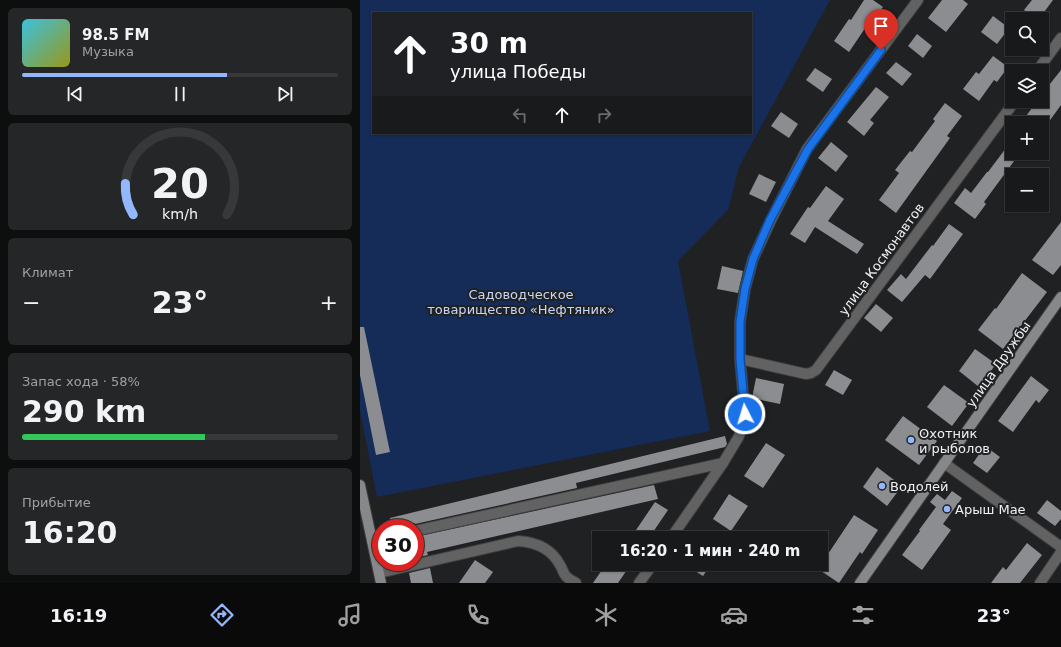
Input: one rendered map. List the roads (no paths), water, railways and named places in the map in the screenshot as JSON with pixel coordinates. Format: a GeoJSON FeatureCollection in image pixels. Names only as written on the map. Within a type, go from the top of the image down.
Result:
{"type":"FeatureCollection","features":[{"type":"Feature","properties":{"kind":"street"},"geometry":{"type":"LineString","coordinates":[[676,531],[723,464],[744,424],[745,414],[740,359],[740,322],[745,289],[753,259],[770,220],[808,149],[918,0]]}},
{"type":"Feature","properties":{"kind":"street"},"geometry":{"type":"LineString","coordinates":[[1042,64],[1061,38]]}},
{"type":"Feature","properties":{"kind":"street","name":"улица Космонавтов"},"geometry":{"type":"LineString","coordinates":[[740,359],[801,374],[811,373],[816,370],[1010,108]]}},
{"type":"Feature","properties":{"kind":"street","name":"улица Дружбы"},"geometry":{"type":"LineString","coordinates":[[860,583],[1061,297]]}},
{"type":"Feature","properties":{"kind":"street"},"geometry":{"type":"LineString","coordinates":[[944,463],[1061,547]]}},
{"type":"Feature","properties":{"kind":"street"},"geometry":{"type":"LineString","coordinates":[[424,529],[723,464]]}},
{"type":"Feature","properties":{"kind":"street"},"geometry":{"type":"LineString","coordinates":[[360,485],[372,526]]}},
{"type":"Feature","properties":{"kind":"street"},"geometry":{"type":"LineString","coordinates":[[381,583],[379,573],[518,541],[529,542],[547,550],[553,555],[560,565],[564,575],[576,583]]}},
{"type":"Feature","properties":{"kind":"street"},"geometry":{"type":"LineString","coordinates":[[1040,583],[1061,552]]}},
{"type":"Feature","properties":{"kind":"street"},"geometry":{"type":"LineString","coordinates":[[639,583],[647,571]]}},
{"type":"Feature","properties":{"kind":"place","name":"Охотник и рыболов"},"geometry":{"type":"Point","coordinates":[911,440]}},
{"type":"Feature","properties":{"kind":"place","name":"Водолей"},"geometry":{"type":"Point","coordinates":[882,486]}},
{"type":"Feature","properties":{"kind":"place","name":"Арыш Мае"},"geometry":{"type":"Point","coordinates":[947,509]}},
{"type":"Feature","properties":{"kind":"park label","name":"Садоводческое товарищество «Нефтяник»"},"geometry":{"type":"Point","coordinates":[521,302]}}]}
